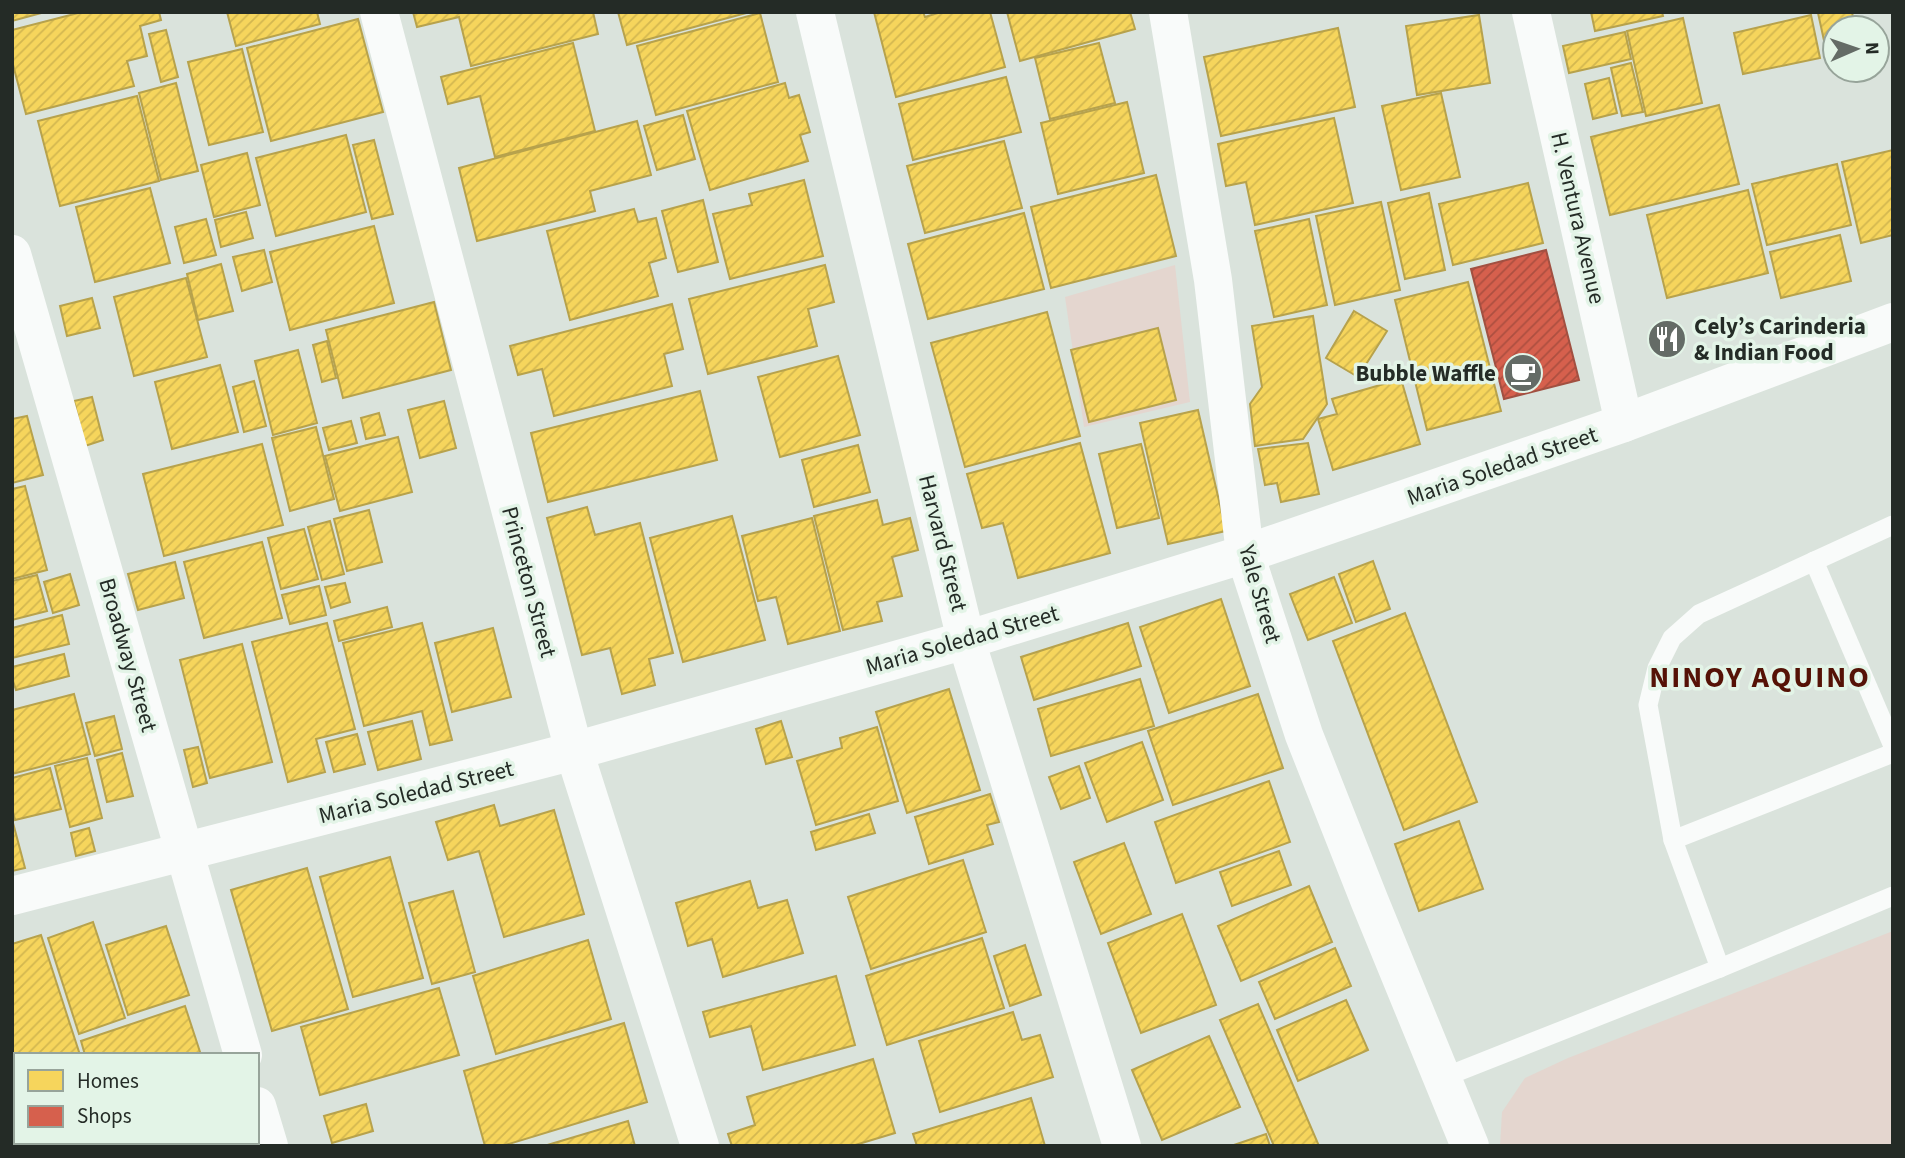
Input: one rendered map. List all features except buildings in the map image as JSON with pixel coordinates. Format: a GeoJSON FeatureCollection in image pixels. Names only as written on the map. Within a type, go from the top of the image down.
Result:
{"type":"FeatureCollection","features":[{"type":"Feature","properties":{"kind":"street","name":"Princeton Street"},"geometry":{"type":"LineString","coordinates":[[379,12],[573,751],[700,1146]]}},
{"type":"Feature","properties":{"kind":"street","name":"Harvard Street"},"geometry":{"type":"LineString","coordinates":[[815,12],[966,640],[1122,1146]]}},
{"type":"Feature","properties":{"kind":"street","name":"Yale Street"},"geometry":{"type":"LineString","coordinates":[[1168,12],[1213,280],[1245,554],[1304,735],[1469,1146]]}},
{"type":"Feature","properties":{"kind":"street","name":"H. Ventura Avenue"},"geometry":{"type":"LineString","coordinates":[[1531,12],[1624,423]]}},
{"type":"Feature","properties":{"kind":"street","name":"Broadway Street"},"geometry":{"type":"LineString","coordinates":[[12,254],[242,1053]]}},
{"type":"Feature","properties":{"kind":"street","name":"Maria Soledad Street"},"geometry":{"type":"LineString","coordinates":[[12,897],[573,751],[966,640],[1245,554],[1624,423],[1893,322]]}},
{"type":"Feature","properties":{"kind":"street"},"geometry":{"type":"LineString","coordinates":[[259,1113],[269,1146]]}},
{"type":"Feature","properties":{"kind":"lane"},"geometry":{"type":"LineString","coordinates":[[1720,968],[1673,839],[1648,705],[1657,668],[1672,638],[1699,614],[1893,525]]}},
{"type":"Feature","properties":{"kind":"lane"},"geometry":{"type":"LineString","coordinates":[[1814,561],[1893,746]]}},
{"type":"Feature","properties":{"kind":"lane"},"geometry":{"type":"LineString","coordinates":[[1673,839],[1893,753]]}},
{"type":"Feature","properties":{"kind":"lane"},"geometry":{"type":"LineString","coordinates":[[1442,1078],[1893,896]]}},
{"type":"Feature","properties":{"kind":"shaded area"},"geometry":{"type":"Polygon","coordinates":[[[1175,265],[1190,402],[1084,427],[1065,297],[1175,265]]]}},
{"type":"Feature","properties":{"kind":"shaded area"},"geometry":{"type":"Polygon","coordinates":[[[1893,931],[1893,1146],[1500,1146],[1502,1112],[1525,1078],[1568,1058],[1893,931]]]}},
{"type":"Feature","properties":{"kind":"place","name":"Cely’s Carinderia & Indian Food"},"geometry":{"type":"Point","coordinates":[1667,339]}},
{"type":"Feature","properties":{"kind":"place","name":"Bubble Waffle"},"geometry":{"type":"Point","coordinates":[1523,373]}},
{"type":"Feature","properties":{"kind":"district","name":"NINOY AQUINO"},"geometry":{"type":"Point","coordinates":[1760,677]}}]}
